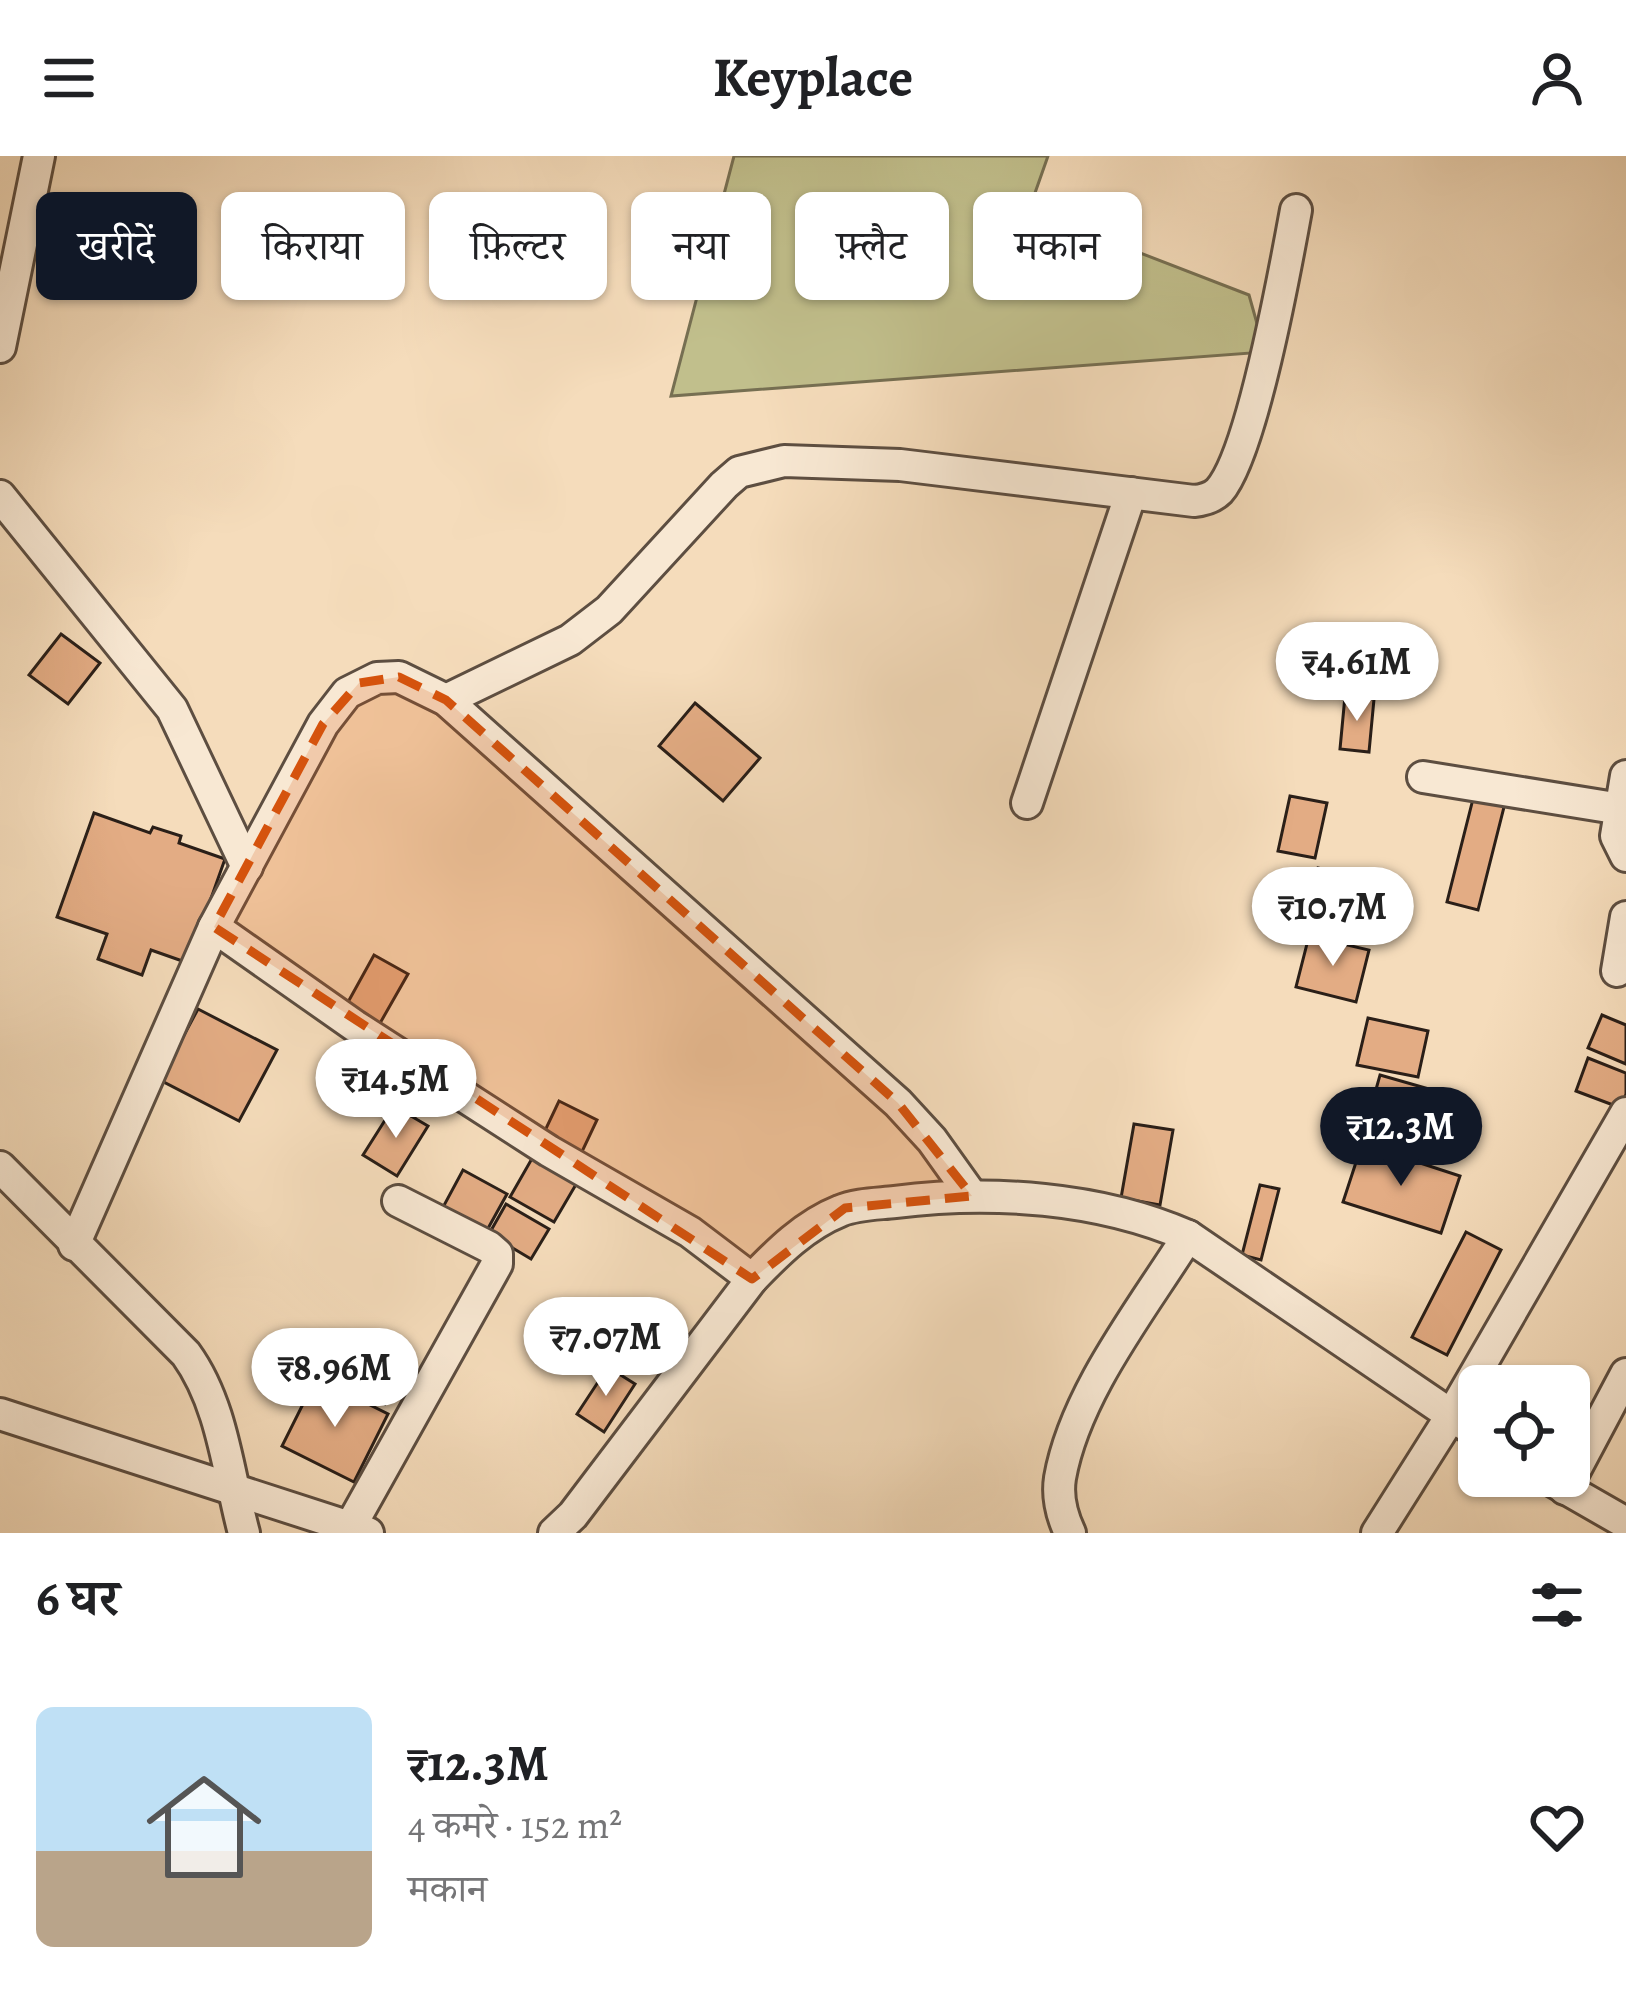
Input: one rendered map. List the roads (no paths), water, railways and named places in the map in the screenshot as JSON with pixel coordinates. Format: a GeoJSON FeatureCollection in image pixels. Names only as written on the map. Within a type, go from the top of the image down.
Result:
{"type":"FeatureCollection","features":[{"type":"Feature","properties":{"kind":"street"},"geometry":{"type":"LineString","coordinates":[[0,347],[39,156]]}},
{"type":"Feature","properties":{"kind":"street"},"geometry":{"type":"LineString","coordinates":[[446,700],[570,640],[609,610],[724,485],[758,465],[784,461],[900,465],[1203,500],[1218,492],[1258,382],[1296,210]]}},
{"type":"Feature","properties":{"kind":"street"},"geometry":{"type":"LineString","coordinates":[[1027,803],[1131,494]]}},
{"type":"Feature","properties":{"kind":"street"},"geometry":{"type":"LineString","coordinates":[[1,499],[172,709],[247,867]]}},
{"type":"Feature","properties":{"kind":"street"},"geometry":{"type":"LineString","coordinates":[[74,1245],[214,927],[323,724],[359,683],[389,676],[446,700],[898,1102],[972,1196]]}},
{"type":"Feature","properties":{"kind":"street"},"geometry":{"type":"LineString","coordinates":[[1626,776],[1616,836],[1626,856]]}},
{"type":"Feature","properties":{"kind":"street"},"geometry":{"type":"LineString","coordinates":[[1423,777],[1621,808]]}},
{"type":"Feature","properties":{"kind":"street"},"geometry":{"type":"LineString","coordinates":[[1617,971],[1626,917]]}},
{"type":"Feature","properties":{"kind":"street"},"geometry":{"type":"LineString","coordinates":[[214,927],[355,1026],[549,1151],[690,1232],[752,1279]]}},
{"type":"Feature","properties":{"kind":"street"},"geometry":{"type":"LineString","coordinates":[[1377,1533],[1626,1113]]}},
{"type":"Feature","properties":{"kind":"street"},"geometry":{"type":"LineString","coordinates":[[0,1167],[186,1354],[201,1375],[244,1533]]}},
{"type":"Feature","properties":{"kind":"street"},"geometry":{"type":"LineString","coordinates":[[554,1533],[573,1515],[752,1279],[814,1223],[845,1208],[972,1196],[1118,1212],[1188,1236],[1458,1420]]}},
{"type":"Feature","properties":{"kind":"street"},"geometry":{"type":"LineString","coordinates":[[0,1414],[358,1531],[496,1264],[496,1254],[489,1247],[398,1201]]}},
{"type":"Feature","properties":{"kind":"street"},"geometry":{"type":"LineString","coordinates":[[1070,1533],[1059,1480],[1070,1445],[1108,1362],[1188,1236]]}},
{"type":"Feature","properties":{"kind":"street"},"geometry":{"type":"LineString","coordinates":[[1590,1428],[1626,1374]]}},
{"type":"Feature","properties":{"kind":"street"},"geometry":{"type":"LineString","coordinates":[[1579,1497],[1626,1523]]}}]}
